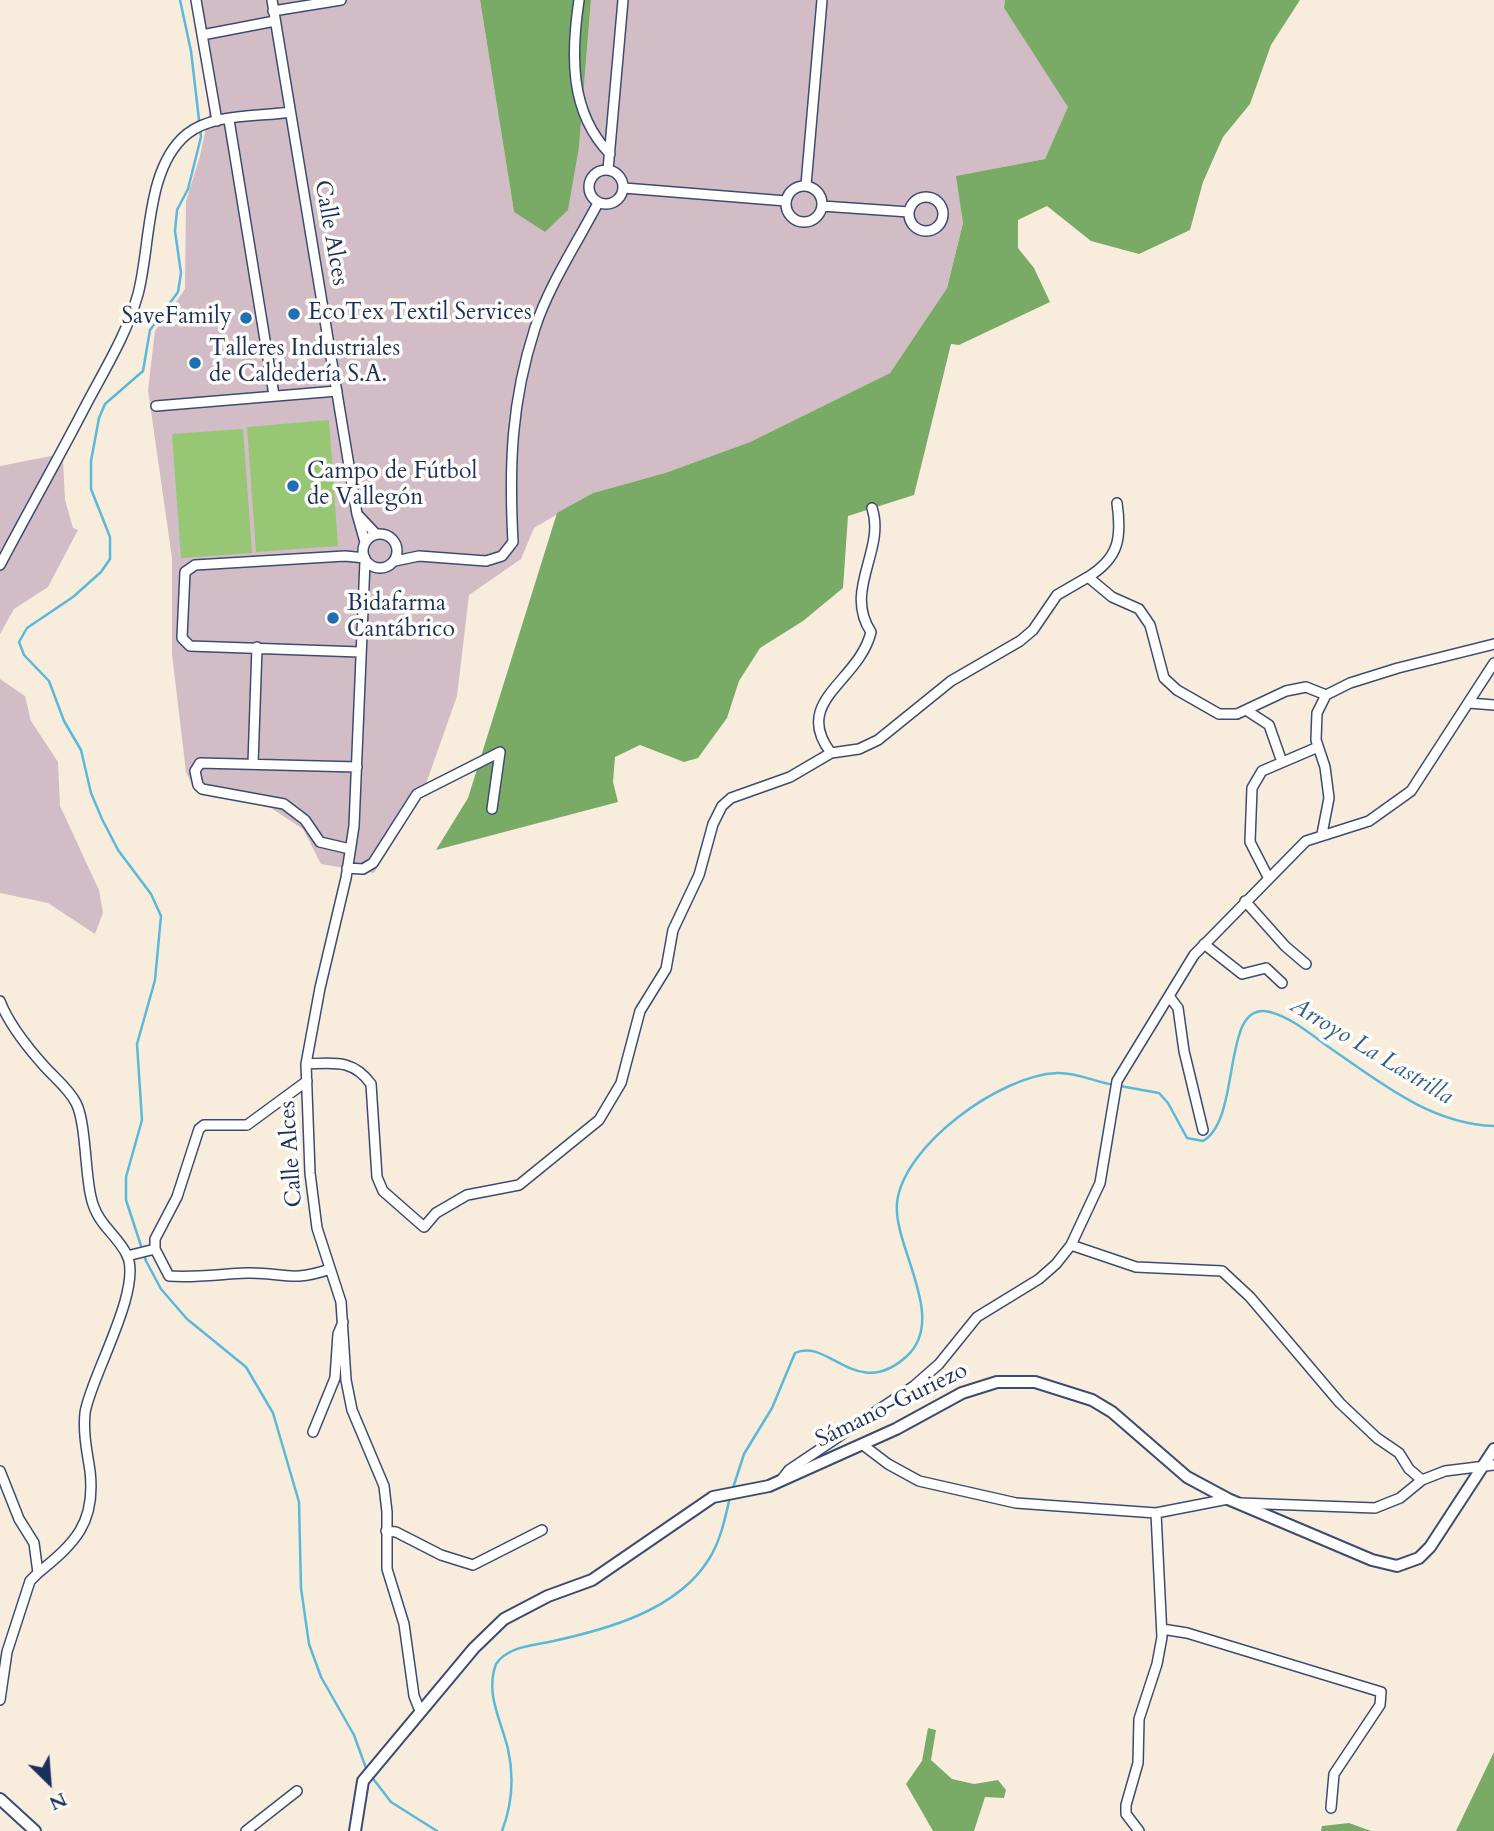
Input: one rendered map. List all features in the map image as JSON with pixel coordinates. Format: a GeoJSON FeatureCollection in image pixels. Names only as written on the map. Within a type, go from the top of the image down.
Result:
{"type":"FeatureCollection","features":[{"type":"Feature","properties":{"kind":"street"},"geometry":{"type":"LineString","coordinates":[[196,0],[217,121]]}},
{"type":"Feature","properties":{"kind":"street","name":"Calle Alces"},"geometry":{"type":"LineString","coordinates":[[272,0],[365,553],[357,766],[348,868],[320,988],[306,1064],[312,1203],[341,1302],[345,1380],[352,1409],[384,1486],[387,1569],[404,1624],[414,1696],[420,1711]]}},
{"type":"Feature","properties":{"kind":"street"},"geometry":{"type":"LineString","coordinates":[[273,11],[341,0]]}},
{"type":"Feature","properties":{"kind":"street"},"geometry":{"type":"LineString","coordinates":[[579,0],[573,67],[576,91],[596,140],[610,155]]}},
{"type":"Feature","properties":{"kind":"street"},"geometry":{"type":"LineString","coordinates":[[608,170],[623,0]]}},
{"type":"Feature","properties":{"kind":"street"},"geometry":{"type":"LineString","coordinates":[[806,186],[822,0]]}},
{"type":"Feature","properties":{"kind":"street"},"geometry":{"type":"LineString","coordinates":[[202,35],[275,21]]}},
{"type":"Feature","properties":{"kind":"street"},"geometry":{"type":"LineString","coordinates":[[0,565],[120,341],[138,293],[155,193],[163,166],[187,133],[206,124],[290,112]]}},
{"type":"Feature","properties":{"kind":"street"},"geometry":{"type":"LineString","coordinates":[[229,120],[274,395]]}},
{"type":"Feature","properties":{"kind":"street"},"geometry":{"type":"LineString","coordinates":[[608,170],[618,174],[624,188],[616,202],[598,203],[591,196],[589,183],[597,172],[608,170]]}},
{"type":"Feature","properties":{"kind":"street"},"geometry":{"type":"LineString","coordinates":[[806,186],[819,192],[822,206],[815,218],[802,222],[789,215],[786,201],[793,189],[806,186]]}},
{"type":"Feature","properties":{"kind":"street"},"geometry":{"type":"LineString","coordinates":[[624,188],[786,201]]}},
{"type":"Feature","properties":{"kind":"street"},"geometry":{"type":"LineString","coordinates":[[365,553],[376,568],[384,569],[395,561],[419,556],[486,561],[502,556],[513,542],[509,463],[523,373],[536,327],[598,203]]}},
{"type":"Feature","properties":{"kind":"street"},"geometry":{"type":"LineString","coordinates":[[822,206],[909,212]]}},
{"type":"Feature","properties":{"kind":"street"},"geometry":{"type":"LineString","coordinates":[[156,407],[337,391]]}},
{"type":"Feature","properties":{"kind":"street"},"geometry":{"type":"LineString","coordinates":[[306,1064],[338,1062],[363,1072],[371,1084],[377,1177],[383,1192],[425,1227],[450,1202],[467,1195],[519,1185],[600,1120],[621,1083],[640,1011],[666,969],[673,930],[699,875],[713,824],[722,806],[731,798],[790,777],[831,753],[859,749],[878,740],[951,681],[1020,641],[1033,630],[1057,595],[1088,577],[1114,556],[1120,542],[1117,503]]}},
{"type":"Feature","properties":{"kind":"street"},"geometry":{"type":"LineString","coordinates":[[831,753],[820,738],[816,722],[820,705],[867,648],[871,632],[862,618],[862,589],[877,533],[872,508]]}},
{"type":"Feature","properties":{"kind":"street"},"geometry":{"type":"LineString","coordinates":[[357,514],[376,534],[390,537],[397,547],[419,556]]}},
{"type":"Feature","properties":{"kind":"street"},"geometry":{"type":"LineString","coordinates":[[365,553],[376,534]]}},
{"type":"Feature","properties":{"kind":"street"},"geometry":{"type":"LineString","coordinates":[[395,561],[397,547]]}},
{"type":"Feature","properties":{"kind":"street"},"geometry":{"type":"LineString","coordinates":[[360,652],[185,643],[183,625],[188,567],[365,553]]}},
{"type":"Feature","properties":{"kind":"street"},"geometry":{"type":"LineString","coordinates":[[362,582],[376,568]]}},
{"type":"Feature","properties":{"kind":"street"},"geometry":{"type":"LineString","coordinates":[[1088,577],[1112,597],[1139,609],[1150,625],[1164,678],[1177,690],[1219,714],[1246,710],[1286,691],[1306,687],[1326,695]]}},
{"type":"Feature","properties":{"kind":"street"},"geometry":{"type":"LineString","coordinates":[[1322,834],[1329,798],[1325,767],[1318,747],[1317,713],[1326,695],[1374,676],[1494,643]]}},
{"type":"Feature","properties":{"kind":"street"},"geometry":{"type":"LineString","coordinates":[[253,764],[257,647]]}},
{"type":"Feature","properties":{"kind":"street"},"geometry":{"type":"LineString","coordinates":[[781,1481],[789,1470],[929,1375],[977,1317],[1039,1279],[1056,1264],[1071,1245],[1100,1183],[1118,1081],[1181,972],[1245,901],[1306,841],[1369,821],[1411,791],[1494,663]]}},
{"type":"Feature","properties":{"kind":"street"},"geometry":{"type":"LineString","coordinates":[[1469,702],[1494,705]]}},
{"type":"Feature","properties":{"kind":"street"},"geometry":{"type":"LineString","coordinates":[[1246,710],[1269,725],[1282,762]]}},
{"type":"Feature","properties":{"kind":"street"},"geometry":{"type":"LineString","coordinates":[[1268,877],[1250,842],[1252,788],[1262,771],[1318,747]]}},
{"type":"Feature","properties":{"kind":"street"},"geometry":{"type":"LineString","coordinates":[[348,868],[363,869],[373,863],[417,794],[500,752],[492,809]]}},
{"type":"Feature","properties":{"kind":"street"},"geometry":{"type":"LineString","coordinates":[[350,849],[320,842],[305,820],[284,804],[202,789],[198,785],[195,771],[200,763],[357,766]]}},
{"type":"Feature","properties":{"kind":"street"},"geometry":{"type":"LineString","coordinates":[[1245,901],[1285,946],[1306,964]]}},
{"type":"Feature","properties":{"kind":"street"},"geometry":{"type":"LineString","coordinates":[[1204,944],[1242,974],[1266,968],[1282,983]]}},
{"type":"Feature","properties":{"kind":"street"},"geometry":{"type":"LineString","coordinates":[[1169,996],[1178,1008],[1184,1051],[1203,1130]]}},
{"type":"Feature","properties":{"kind":"street"},"geometry":{"type":"LineString","coordinates":[[0,1001],[18,1032],[78,1105],[91,1199],[101,1224],[131,1255]]}},
{"type":"Feature","properties":{"kind":"street"},"geometry":{"type":"LineString","coordinates":[[307,1082],[247,1125],[204,1125],[199,1129],[181,1188],[152,1250],[169,1276],[196,1278],[250,1273],[295,1278],[330,1269]]}},
{"type":"Feature","properties":{"kind":"street"},"geometry":{"type":"LineString","coordinates":[[1071,1245],[1136,1267],[1222,1271],[1250,1297],[1340,1403],[1377,1438],[1399,1453],[1409,1469],[1422,1480]]}},
{"type":"Feature","properties":{"kind":"street"},"geometry":{"type":"LineString","coordinates":[[131,1255],[152,1250]]}},
{"type":"Feature","properties":{"kind":"street"},"geometry":{"type":"LineString","coordinates":[[0,1700],[7,1652],[30,1581],[66,1552],[78,1538],[85,1521],[90,1501],[90,1473],[83,1437],[86,1410],[117,1328],[131,1255]]}},
{"type":"Feature","properties":{"kind":"street"},"geometry":{"type":"LineString","coordinates":[[313,1432],[335,1378],[338,1334],[344,1321]]}},
{"type":"Feature","properties":{"kind":"street","name":"Sámano-Guriezo"},"geometry":{"type":"LineString","coordinates":[[355,1831],[360,1789],[369,1773],[474,1648],[504,1619],[548,1596],[592,1580],[701,1504],[724,1494],[781,1481],[863,1445],[978,1387],[1014,1380],[1035,1382],[1092,1400],[1112,1412],[1173,1468],[1228,1499],[1372,1560],[1397,1566],[1419,1558],[1430,1547],[1494,1449]]}},
{"type":"Feature","properties":{"kind":"street"},"geometry":{"type":"LineString","coordinates":[[863,1445],[904,1475],[936,1487],[1016,1503],[1156,1513],[1228,1499]]}},
{"type":"Feature","properties":{"kind":"street"},"geometry":{"type":"LineString","coordinates":[[1239,1503],[1375,1508],[1401,1498],[1422,1480],[1445,1471],[1494,1465]]}},
{"type":"Feature","properties":{"kind":"street"},"geometry":{"type":"LineString","coordinates":[[0,1471],[19,1519],[34,1543],[38,1573]]}},
{"type":"Feature","properties":{"kind":"street"},"geometry":{"type":"LineString","coordinates":[[1139,1831],[1126,1814],[1126,1796],[1138,1763],[1139,1719],[1161,1651],[1156,1513]]}},
{"type":"Feature","properties":{"kind":"street"},"geometry":{"type":"LineString","coordinates":[[386,1531],[396,1532],[441,1555],[473,1565],[542,1530]]}},
{"type":"Feature","properties":{"kind":"street"},"geometry":{"type":"LineString","coordinates":[[1161,1629],[1187,1633],[1381,1692],[1380,1705],[1334,1774],[1331,1808]]}},
{"type":"Feature","properties":{"kind":"street"},"geometry":{"type":"LineString","coordinates":[[246,1831],[297,1791]]}},
{"type":"Feature","properties":{"kind":"street"},"geometry":{"type":"LineString","coordinates":[[0,1799],[35,1831]]}},
{"type":"Feature","properties":{"kind":"shaded area"},"geometry":{"type":"Polygon","coordinates":[[[194,0],[480,0],[514,212],[579,147],[591,0],[1005,0],[1004,8],[1069,107],[1045,159],[957,176],[963,223],[947,288],[890,373],[750,442],[665,473],[593,493],[534,528],[521,559],[469,595],[457,696],[421,798],[374,873],[321,864],[303,829],[271,808],[195,791],[186,772],[172,654],[172,558],[148,390],[155,331],[185,289],[186,201],[200,156],[210,109],[194,0]]]}},
{"type":"Feature","properties":{"kind":"shaded area"},"geometry":{"type":"Polygon","coordinates":[[[56,455],[63,459],[65,500],[73,528],[78,530],[48,587],[14,609],[0,634],[0,466],[56,455]]]}},
{"type":"Feature","properties":{"kind":"shaded area"},"geometry":{"type":"Polygon","coordinates":[[[0,679],[25,696],[31,721],[58,762],[60,806],[99,890],[103,913],[95,934],[48,903],[0,893],[0,679]]]}},
{"type":"Feature","properties":{"kind":"green space"},"geometry":{"type":"Polygon","coordinates":[[[480,0],[591,0],[579,147],[568,210],[545,232],[514,212],[480,0]]]}},
{"type":"Feature","properties":{"kind":"green space"},"geometry":{"type":"Polygon","coordinates":[[[1005,0],[1300,0],[1271,45],[1250,104],[1223,137],[1203,182],[1190,230],[1139,254],[1091,241],[1047,206],[1018,220],[1018,248],[1034,268],[1050,302],[959,345],[951,344],[914,495],[848,516],[843,588],[803,621],[760,648],[739,681],[727,718],[698,758],[684,762],[640,745],[615,757],[613,782],[618,802],[436,850],[468,798],[557,513],[593,493],[665,473],[750,442],[890,373],[947,288],[963,223],[956,176],[1045,159],[1068,107],[1004,8],[1005,0]]]}},
{"type":"Feature","properties":{"kind":"green space","name":"Campo de Fútbol de Vallegón"},"geometry":{"type":"Polygon","coordinates":[[[329,420],[338,546],[256,552],[247,427],[329,420]]]}},
{"type":"Feature","properties":{"kind":"green space"},"geometry":{"type":"Polygon","coordinates":[[[243,429],[252,553],[181,558],[172,434],[243,429]]]}},
{"type":"Feature","properties":{"kind":"green space"},"geometry":{"type":"Polygon","coordinates":[[[928,1728],[936,1730],[931,1760],[952,1779],[974,1784],[998,1780],[1006,1790],[1004,1798],[985,1797],[974,1831],[933,1831],[906,1784],[922,1761],[928,1728]]]}},
{"type":"Feature","properties":{"kind":"green space"},"geometry":{"type":"Polygon","coordinates":[[[1494,1752],[1494,1831],[1456,1831],[1494,1752]]]}},
{"type":"Feature","properties":{"kind":"green space"},"geometry":{"type":"Polygon","coordinates":[[[1349,1823],[1371,1831],[1321,1831],[1322,1826],[1349,1823]]]}},
{"type":"Feature","properties":{"kind":"waterway"},"geometry":{"type":"LineString","coordinates":[[180,0],[191,51],[201,137],[188,189],[177,210],[175,231],[181,273],[178,292],[150,330],[143,371],[105,404],[99,418],[91,461],[91,489],[110,537],[110,559],[101,572],[73,597],[27,628],[19,642],[24,655],[49,681],[64,721],[81,750],[91,793],[102,819],[118,850],[151,894],[161,916],[155,980],[137,1044],[142,1120],[126,1177],[126,1200],[146,1261],[161,1289],[187,1319],[246,1367],[273,1413],[299,1502],[301,1588],[309,1644],[321,1677],[354,1735],[367,1771]]}},
{"type":"Feature","properties":{"kind":"waterway","name":"Arroyo La Lastrilla"},"geometry":{"type":"LineString","coordinates":[[1120,1086],[1159,1093],[1168,1103],[1187,1138],[1203,1141],[1215,1128],[1223,1109],[1237,1041],[1244,1023],[1254,1013],[1270,1012],[1295,1023],[1409,1100],[1450,1118],[1471,1124],[1494,1126]]}},
{"type":"Feature","properties":{"kind":"waterway","name":"Arroyo La Lastrilla"},"geometry":{"type":"LineString","coordinates":[[732,1491],[744,1454],[772,1408],[795,1353],[807,1350],[819,1353],[858,1371],[873,1373],[889,1368],[907,1356],[918,1340],[922,1322],[921,1302],[898,1221],[897,1203],[903,1181],[917,1158],[935,1137],[983,1100],[1034,1077],[1064,1073],[1114,1085]]}},
{"type":"Feature","properties":{"kind":"waterway","name":"Arroyo La Lastrilla"},"geometry":{"type":"LineString","coordinates":[[502,1831],[510,1801],[511,1780],[508,1749],[493,1696],[496,1664],[501,1658],[520,1648],[571,1637],[638,1616],[678,1592],[695,1577],[713,1552],[730,1497]]}},
{"type":"Feature","properties":{"kind":"waterway"},"geometry":{"type":"LineString","coordinates":[[371,1776],[391,1802],[437,1831]]}},
{"type":"Feature","properties":{"kind":"place","name":"EcoTex Textil Services"},"geometry":{"type":"Point","coordinates":[294,314]}},
{"type":"Feature","properties":{"kind":"place","name":"SaveFamily"},"geometry":{"type":"Point","coordinates":[246,318]}},
{"type":"Feature","properties":{"kind":"place","name":"Talleres Industriales de Caldedería S.A."},"geometry":{"type":"Point","coordinates":[195,363]}},
{"type":"Feature","properties":{"kind":"place","name":"Campo de Fútbol de Vallegón"},"geometry":{"type":"Point","coordinates":[293,486]}},
{"type":"Feature","properties":{"kind":"place","name":"Bidafarma Cantábrico"},"geometry":{"type":"Point","coordinates":[333,618]}}]}
